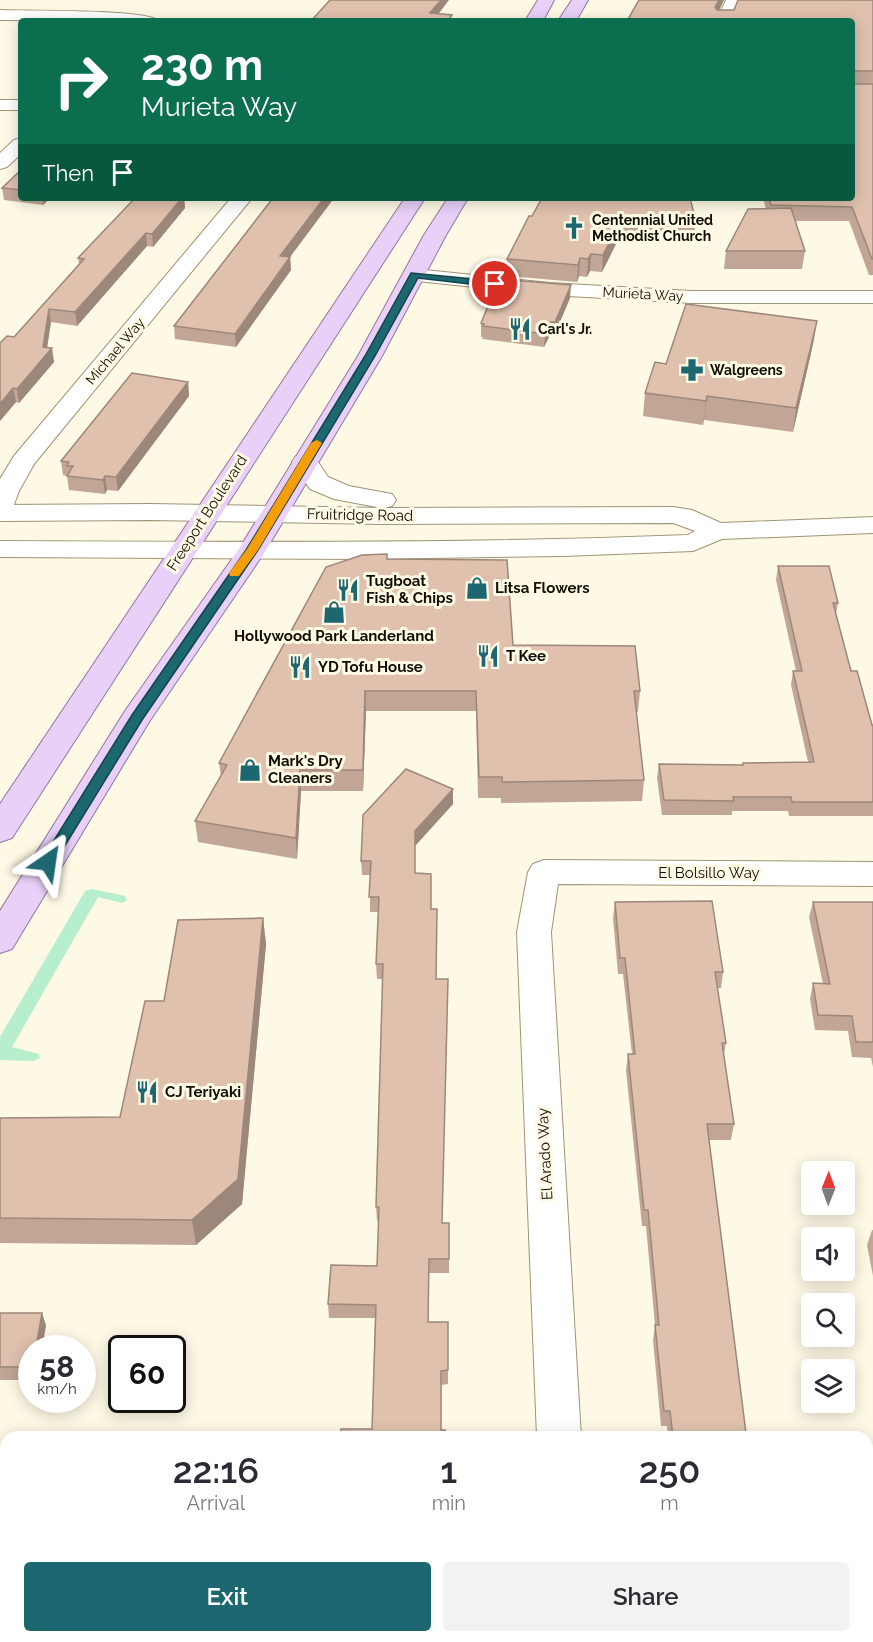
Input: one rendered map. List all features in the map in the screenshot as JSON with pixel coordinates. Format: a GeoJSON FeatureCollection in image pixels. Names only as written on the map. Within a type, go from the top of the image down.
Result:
{"type":"FeatureCollection","features":[{"type":"Feature","properties":{"kind":"main road"},"geometry":{"type":"LineString","coordinates":[[536,18],[546,0]]}},
{"type":"Feature","properties":{"kind":"main road"},"geometry":{"type":"LineString","coordinates":[[569,18],[580,0]]}},
{"type":"Feature","properties":{"kind":"main road","name":"Freeport Boulevard"},"geometry":{"type":"LineString","coordinates":[[0,830],[413,201]]}},
{"type":"Feature","properties":{"kind":"main road"},"geometry":{"type":"LineString","coordinates":[[0,940],[136,718],[252,550],[370,356],[456,201]]}},
{"type":"Feature","properties":{"kind":"main road"},"geometry":{"type":"LineString","coordinates":[[305,462],[319,483],[343,493],[381,500],[539,501],[617,514]]}},
{"type":"Feature","properties":{"kind":"main road","name":"Fruitridge Road"},"geometry":{"type":"LineString","coordinates":[[0,513],[207,512],[381,516],[617,514],[682,516],[717,531]]}},
{"type":"Feature","properties":{"kind":"main road","name":"Fruitridge Road"},"geometry":{"type":"LineString","coordinates":[[0,549],[364,551],[640,546],[693,543],[717,531],[873,525]]}},
{"type":"Feature","properties":{"kind":"street"},"geometry":{"type":"LineString","coordinates":[[725,18],[734,0]]}},
{"type":"Feature","properties":{"kind":"street"},"geometry":{"type":"LineString","coordinates":[[0,15],[65,12],[122,18]]}},
{"type":"Feature","properties":{"kind":"street"},"geometry":{"type":"LineString","coordinates":[[0,105],[18,105]]}},
{"type":"Feature","properties":{"kind":"street"},"geometry":{"type":"LineString","coordinates":[[0,163],[18,147]]}},
{"type":"Feature","properties":{"kind":"street","name":"Michael Way"},"geometry":{"type":"LineString","coordinates":[[0,513],[6,491],[23,461],[240,201]]}},
{"type":"Feature","properties":{"kind":"street","name":"Murieta Way"},"geometry":{"type":"LineString","coordinates":[[415,275],[550,290],[645,294],[873,297]]}},
{"type":"Feature","properties":{"kind":"street","name":"El Bolsillo Way"},"geometry":{"type":"LineString","coordinates":[[544,872],[873,874]]}},
{"type":"Feature","properties":{"kind":"street","name":"El Arado Way"},"geometry":{"type":"LineString","coordinates":[[544,872],[534,932],[559,1431]]}},
{"type":"Feature","properties":{"kind":"green space"},"geometry":{"type":"Polygon","coordinates":[[[92,889],[125,896],[127,900],[122,903],[98,897],[12,1047],[39,1054],[40,1058],[33,1061],[0,1060],[0,1037],[85,891],[92,889]]]}},
{"type":"Feature","properties":{"kind":"building"},"geometry":{"type":"Polygon","coordinates":[[[330,0],[441,0],[430,13],[452,15],[450,18],[314,18],[330,0]]]}},
{"type":"Feature","properties":{"kind":"building"},"geometry":{"type":"Polygon","coordinates":[[[639,0],[719,0],[715,7],[717,10],[734,10],[738,0],[873,0],[873,71],[855,71],[855,18],[629,18],[639,0]]]}},
{"type":"Feature","properties":{"kind":"building"},"geometry":{"type":"Polygon","coordinates":[[[855,84],[873,84],[873,259],[852,207],[771,205],[770,201],[855,201],[855,84]]]}},
{"type":"Feature","properties":{"kind":"building"},"geometry":{"type":"Polygon","coordinates":[[[18,173],[18,190],[2,188],[18,173]]]}},
{"type":"Feature","properties":{"kind":"building"},"geometry":{"type":"Polygon","coordinates":[[[132,201],[180,201],[152,234],[146,233],[75,312],[49,309],[43,347],[52,348],[17,389],[13,388],[0,404],[0,343],[7,336],[14,337],[84,259],[78,258],[132,201]]]}},
{"type":"Feature","properties":{"kind":"building"},"geometry":{"type":"Polygon","coordinates":[[[271,201],[322,201],[280,256],[290,257],[235,334],[174,326],[271,201]]]}},
{"type":"Feature","properties":{"kind":"building"},"geometry":{"type":"Polygon","coordinates":[[[540,201],[691,201],[696,221],[620,221],[603,255],[591,254],[588,259],[580,258],[578,265],[507,259],[529,216],[532,216],[540,201]]]}},
{"type":"Feature","properties":{"kind":"building"},"geometry":{"type":"Polygon","coordinates":[[[791,208],[805,251],[726,251],[748,209],[791,208]]]}},
{"type":"Feature","properties":{"kind":"building"},"geometry":{"type":"Polygon","coordinates":[[[499,279],[571,285],[555,322],[551,322],[545,334],[483,326],[484,324],[481,323],[499,279]]]}},
{"type":"Feature","properties":{"kind":"building","name":"Walgreens"},"geometry":{"type":"Polygon","coordinates":[[[686,304],[817,321],[796,408],[707,396],[706,401],[645,393],[655,362],[666,364],[686,304]]]}},
{"type":"Feature","properties":{"kind":"building"},"geometry":{"type":"Polygon","coordinates":[[[132,373],[188,382],[116,477],[105,476],[103,480],[67,476],[73,466],[67,466],[69,462],[61,461],[132,373]]]}},
{"type":"Feature","properties":{"kind":"building"},"geometry":{"type":"Polygon","coordinates":[[[387,554],[387,559],[507,560],[513,645],[635,646],[640,691],[634,691],[644,780],[502,782],[502,777],[479,777],[476,691],[365,691],[363,770],[300,770],[296,838],[195,821],[227,765],[219,763],[326,567],[362,555],[387,554]]]}},
{"type":"Feature","properties":{"kind":"building"},"geometry":{"type":"Polygon","coordinates":[[[778,566],[829,566],[838,603],[833,603],[851,671],[857,671],[873,725],[873,802],[792,802],[791,797],[733,797],[734,801],[664,800],[659,764],[743,765],[743,763],[814,762],[793,671],[802,671],[778,566]]]}},
{"type":"Feature","properties":{"kind":"building"},"geometry":{"type":"Polygon","coordinates":[[[406,769],[453,789],[415,831],[415,873],[431,874],[431,909],[437,909],[436,979],[448,979],[442,1223],[449,1223],[449,1259],[429,1259],[428,1322],[448,1322],[448,1370],[441,1371],[441,1430],[445,1431],[341,1431],[341,1429],[372,1429],[376,1305],[328,1304],[331,1265],[377,1266],[379,1207],[376,1207],[383,964],[376,964],[379,897],[369,897],[371,861],[361,861],[363,815],[406,769]]]}},
{"type":"Feature","properties":{"kind":"building"},"geometry":{"type":"Polygon","coordinates":[[[712,901],[723,972],[715,972],[726,1043],[722,1043],[734,1124],[707,1124],[746,1431],[672,1431],[670,1411],[664,1411],[655,1325],[659,1325],[648,1210],[644,1210],[628,1054],[635,1054],[625,958],[620,958],[615,902],[712,901]]]}},
{"type":"Feature","properties":{"kind":"building"},"geometry":{"type":"Polygon","coordinates":[[[813,902],[873,902],[873,1042],[856,1042],[852,1016],[818,1015],[813,983],[830,984],[813,902]]]}},
{"type":"Feature","properties":{"kind":"building"},"geometry":{"type":"Polygon","coordinates":[[[263,918],[238,1179],[192,1220],[0,1218],[0,1118],[120,1117],[145,1001],[164,1001],[178,920],[263,918]]]}},
{"type":"Feature","properties":{"kind":"building"},"geometry":{"type":"Polygon","coordinates":[[[0,1313],[42,1313],[38,1335],[18,1335],[18,1367],[0,1367],[0,1313]]]}},
{"type":"Feature","properties":{"kind":"slow traffic"},"geometry":{"type":"LineString","coordinates":[[234,573],[252,550],[317,443]]}},
{"type":"Feature","properties":{"kind":"place","name":"Centennial United Methodist Church"},"geometry":{"type":"Point","coordinates":[574,228]}},
{"type":"Feature","properties":{"kind":"place","name":"Carl's Jr."},"geometry":{"type":"Point","coordinates":[520,329]}},
{"type":"Feature","properties":{"kind":"place","name":"Walgreens"},"geometry":{"type":"Point","coordinates":[692,370]}},
{"type":"Feature","properties":{"kind":"place","name":"Litsa Flowers"},"geometry":{"type":"Point","coordinates":[477,588]}},
{"type":"Feature","properties":{"kind":"place","name":"Tugboat Fish & Chips"},"geometry":{"type":"Point","coordinates":[348,590]}},
{"type":"Feature","properties":{"kind":"place","name":"Hollywood Park Landerland"},"geometry":{"type":"Point","coordinates":[334,612]}},
{"type":"Feature","properties":{"kind":"place","name":"T Kee"},"geometry":{"type":"Point","coordinates":[488,656]}},
{"type":"Feature","properties":{"kind":"place","name":"YD Tofu House"},"geometry":{"type":"Point","coordinates":[300,667]}},
{"type":"Feature","properties":{"kind":"place","name":"Mark's Dry Cleaners"},"geometry":{"type":"Point","coordinates":[250,770]}},
{"type":"Feature","properties":{"kind":"place","name":"CJ Teriyaki"},"geometry":{"type":"Point","coordinates":[147,1092]}},
{"type":"Feature","properties":{"kind":"route"},"geometry":{"type":"LineString","coordinates":[[48,862],[136,718],[252,550],[370,356],[415,275],[495,284]]}}]}
